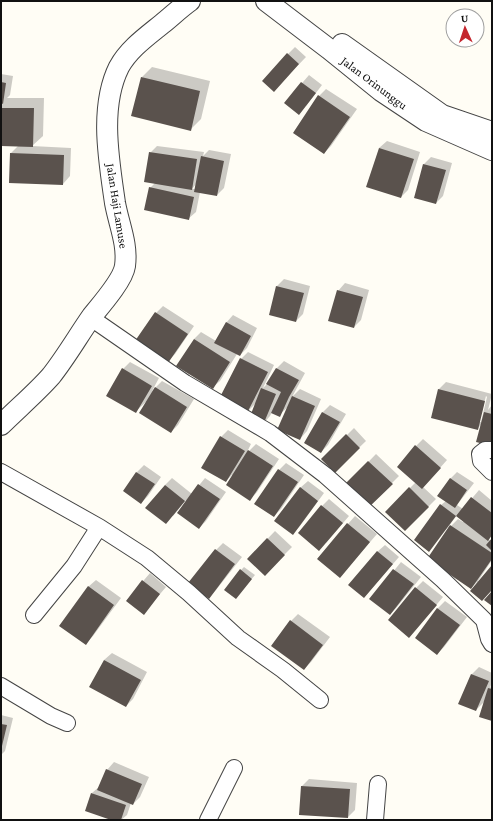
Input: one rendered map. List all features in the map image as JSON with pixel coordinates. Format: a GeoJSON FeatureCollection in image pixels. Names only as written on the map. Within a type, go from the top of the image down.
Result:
{"type":"FeatureCollection","features":[{"type":"Feature","properties":{"kind":"street","name":"Jalan Haji Lamuse"},"geometry":{"type":"LineString","coordinates":[[1,425],[50,376],[113,289],[125,267],[125,243],[116,210],[110,168],[107,126],[108,102],[112,83],[120,66],[129,53],[148,34],[190,1]]}},
{"type":"Feature","properties":{"kind":"street","name":"Jalan Orinunggu"},"geometry":{"type":"LineString","coordinates":[[266,1],[330,49],[381,91],[426,121],[492,150]]}},
{"type":"Feature","properties":{"kind":"street","name":"Jalan Orinunggu"},"geometry":{"type":"LineString","coordinates":[[284,1],[291,8],[442,114],[492,132]]}},
{"type":"Feature","properties":{"kind":"street"},"geometry":{"type":"LineString","coordinates":[[91,318],[185,383],[270,433],[325,475],[387,528],[443,580],[488,616],[489,639],[492,644]]}},
{"type":"Feature","properties":{"kind":"street"},"geometry":{"type":"LineString","coordinates":[[492,450],[485,450],[480,454],[481,461],[492,472]]}},
{"type":"Feature","properties":{"kind":"street"},"geometry":{"type":"LineString","coordinates":[[1,472],[99,527],[148,558],[238,638],[283,670],[320,700]]}},
{"type":"Feature","properties":{"kind":"street"},"geometry":{"type":"LineString","coordinates":[[34,615],[74,566],[99,527]]}},
{"type":"Feature","properties":{"kind":"street"},"geometry":{"type":"LineString","coordinates":[[1,686],[51,716],[67,723]]}},
{"type":"Feature","properties":{"kind":"street"},"geometry":{"type":"LineString","coordinates":[[208,820],[234,768]]}},
{"type":"Feature","properties":{"kind":"street"},"geometry":{"type":"LineString","coordinates":[[375,820],[378,784]]}},
{"type":"Feature","properties":{"kind":"building"},"geometry":{"type":"Polygon","coordinates":[[[287,53],[299,64],[274,92],[262,81],[287,53]]]}},
{"type":"Feature","properties":{"kind":"building"},"geometry":{"type":"Polygon","coordinates":[[[141,77],[200,91],[191,131],[131,116],[141,77]]]}},
{"type":"Feature","properties":{"kind":"building"},"geometry":{"type":"Polygon","coordinates":[[[1,82],[6,83],[3,104],[1,103],[1,82]]]}},
{"type":"Feature","properties":{"kind":"building"},"geometry":{"type":"Polygon","coordinates":[[[301,82],[316,93],[299,115],[284,103],[301,82]]]}},
{"type":"Feature","properties":{"kind":"building"},"geometry":{"type":"Polygon","coordinates":[[[318,95],[350,117],[324,154],[293,133],[318,95]]]}},
{"type":"Feature","properties":{"kind":"building"},"geometry":{"type":"Polygon","coordinates":[[[1,108],[34,108],[33,147],[1,146],[1,108]]]}},
{"type":"Feature","properties":{"kind":"building"},"geometry":{"type":"Polygon","coordinates":[[[379,148],[414,159],[401,198],[366,187],[379,148]]]}},
{"type":"Feature","properties":{"kind":"building"},"geometry":{"type":"Polygon","coordinates":[[[149,152],[197,159],[192,190],[144,182],[149,152]]]}},
{"type":"Feature","properties":{"kind":"building"},"geometry":{"type":"Polygon","coordinates":[[[10,153],[64,155],[63,185],[9,183],[10,153]]]}},
{"type":"Feature","properties":{"kind":"building"},"geometry":{"type":"Polygon","coordinates":[[[201,156],[224,161],[217,196],[194,192],[201,156]]]}},
{"type":"Feature","properties":{"kind":"building"},"geometry":{"type":"Polygon","coordinates":[[[423,164],[446,170],[436,204],[414,198],[423,164]]]}},
{"type":"Feature","properties":{"kind":"building"},"geometry":{"type":"Polygon","coordinates":[[[149,187],[194,197],[189,220],[144,210],[149,187]]]}},
{"type":"Feature","properties":{"kind":"building"},"geometry":{"type":"Polygon","coordinates":[[[276,286],[304,293],[296,322],[269,315],[276,286]]]}},
{"type":"Feature","properties":{"kind":"building"},"geometry":{"type":"Polygon","coordinates":[[[337,290],[363,297],[354,328],[328,321],[337,290]]]}},
{"type":"Feature","properties":{"kind":"building"},"geometry":{"type":"Polygon","coordinates":[[[155,312],[188,334],[168,363],[135,341],[155,312]]]}},
{"type":"Feature","properties":{"kind":"building"},"geometry":{"type":"Polygon","coordinates":[[[226,322],[251,336],[240,356],[214,343],[226,322]]]}},
{"type":"Feature","properties":{"kind":"building"},"geometry":{"type":"Polygon","coordinates":[[[194,339],[230,362],[213,389],[176,366],[194,339]]]}},
{"type":"Feature","properties":{"kind":"building"},"geometry":{"type":"Polygon","coordinates":[[[240,358],[268,372],[247,413],[219,399],[240,358]]]}},
{"type":"Feature","properties":{"kind":"building"},"geometry":{"type":"Polygon","coordinates":[[[122,368],[152,386],[136,413],[106,396],[122,368]]]}},
{"type":"Feature","properties":{"kind":"building"},"geometry":{"type":"Polygon","coordinates":[[[276,368],[299,380],[280,417],[271,413],[281,392],[266,384],[276,368]]]}},
{"type":"Feature","properties":{"kind":"building"},"geometry":{"type":"Polygon","coordinates":[[[155,387],[187,407],[171,433],[139,413],[155,387]]]}},
{"type":"Feature","properties":{"kind":"building"},"geometry":{"type":"Polygon","coordinates":[[[261,388],[276,394],[263,425],[249,419],[261,388]]]}},
{"type":"Feature","properties":{"kind":"building"},"geometry":{"type":"Polygon","coordinates":[[[438,389],[485,401],[478,430],[431,418],[438,389]]]}},
{"type":"Feature","properties":{"kind":"building"},"geometry":{"type":"Polygon","coordinates":[[[292,396],[315,406],[300,440],[277,430],[292,396]]]}},
{"type":"Feature","properties":{"kind":"building"},"geometry":{"type":"Polygon","coordinates":[[[322,412],[340,422],[321,453],[304,443],[322,412]]]}},
{"type":"Feature","properties":{"kind":"building"},"geometry":{"type":"Polygon","coordinates":[[[484,412],[492,414],[492,446],[476,442],[484,412]]]}},
{"type":"Feature","properties":{"kind":"building"},"geometry":{"type":"Polygon","coordinates":[[[346,434],[360,448],[335,473],[321,459],[346,434]]]}},
{"type":"Feature","properties":{"kind":"building"},"geometry":{"type":"Polygon","coordinates":[[[220,436],[245,451],[226,482],[201,468],[220,436]]]}},
{"type":"Feature","properties":{"kind":"building"},"geometry":{"type":"Polygon","coordinates":[[[415,445],[441,468],[422,489],[397,467],[415,445]]]}},
{"type":"Feature","properties":{"kind":"building"},"geometry":{"type":"Polygon","coordinates":[[[248,450],[273,466],[250,501],[226,485],[248,450]]]}},
{"type":"Feature","properties":{"kind":"building"},"geometry":{"type":"Polygon","coordinates":[[[368,461],[393,484],[366,510],[342,487],[368,461]]]}},
{"type":"Feature","properties":{"kind":"building"},"geometry":{"type":"Polygon","coordinates":[[[278,469],[298,482],[274,517],[254,504],[278,469]]]}},
{"type":"Feature","properties":{"kind":"building"},"geometry":{"type":"Polygon","coordinates":[[[136,472],[155,484],[141,504],[123,491],[136,472]]]}},
{"type":"Feature","properties":{"kind":"building"},"geometry":{"type":"Polygon","coordinates":[[[450,478],[467,490],[455,508],[437,496],[450,478]]]}},
{"type":"Feature","properties":{"kind":"building"},"geometry":{"type":"Polygon","coordinates":[[[198,484],[220,499],[199,529],[177,513],[198,484]]]}},
{"type":"Feature","properties":{"kind":"building"},"geometry":{"type":"Polygon","coordinates":[[[165,485],[185,501],[166,524],[145,508],[165,485]]]}},
{"type":"Feature","properties":{"kind":"building"},"geometry":{"type":"Polygon","coordinates":[[[300,487],[318,501],[293,535],[274,521],[300,487]]]}},
{"type":"Feature","properties":{"kind":"building"},"geometry":{"type":"Polygon","coordinates":[[[409,487],[429,507],[405,531],[385,512],[409,487]]]}},
{"type":"Feature","properties":{"kind":"building"},"geometry":{"type":"Polygon","coordinates":[[[471,497],[492,513],[492,535],[488,541],[456,516],[471,497]]]}},
{"type":"Feature","properties":{"kind":"building"},"geometry":{"type":"Polygon","coordinates":[[[440,504],[456,516],[429,552],[414,540],[440,504]]]}},
{"type":"Feature","properties":{"kind":"building"},"geometry":{"type":"Polygon","coordinates":[[[321,505],[343,523],[319,551],[298,533],[321,505]]]}},
{"type":"Feature","properties":{"kind":"building"},"geometry":{"type":"Polygon","coordinates":[[[347,523],[370,542],[340,578],[317,559],[347,523]]]}},
{"type":"Feature","properties":{"kind":"building"},"geometry":{"type":"Polygon","coordinates":[[[450,525],[492,553],[492,559],[471,589],[427,559],[450,525]]]}},
{"type":"Feature","properties":{"kind":"building"},"geometry":{"type":"Polygon","coordinates":[[[267,538],[285,555],[265,576],[247,559],[267,538]]]}},
{"type":"Feature","properties":{"kind":"building"},"geometry":{"type":"Polygon","coordinates":[[[492,538],[492,551],[486,545],[492,538]]]}},
{"type":"Feature","properties":{"kind":"building"},"geometry":{"type":"Polygon","coordinates":[[[215,549],[235,564],[209,599],[188,583],[215,549]]]}},
{"type":"Feature","properties":{"kind":"building"},"geometry":{"type":"Polygon","coordinates":[[[377,551],[393,564],[364,598],[348,585],[377,551]]]}},
{"type":"Feature","properties":{"kind":"building"},"geometry":{"type":"Polygon","coordinates":[[[492,565],[492,590],[482,601],[470,591],[492,565]]]}},
{"type":"Feature","properties":{"kind":"building"},"geometry":{"type":"Polygon","coordinates":[[[240,569],[252,579],[236,599],[224,590],[240,569]]]}},
{"type":"Feature","properties":{"kind":"building"},"geometry":{"type":"Polygon","coordinates":[[[393,569],[414,584],[390,615],[369,599],[393,569]]]}},
{"type":"Feature","properties":{"kind":"building"},"geometry":{"type":"Polygon","coordinates":[[[142,580],[160,594],[144,615],[126,601],[142,580]]]}},
{"type":"Feature","properties":{"kind":"building"},"geometry":{"type":"Polygon","coordinates":[[[88,586],[114,605],[86,645],[59,626],[88,586]]]}},
{"type":"Feature","properties":{"kind":"building"},"geometry":{"type":"Polygon","coordinates":[[[415,587],[437,605],[409,638],[388,620],[415,587]]]}},
{"type":"Feature","properties":{"kind":"building"},"geometry":{"type":"Polygon","coordinates":[[[492,591],[492,606],[484,600],[492,591]]]}},
{"type":"Feature","properties":{"kind":"building"},"geometry":{"type":"Polygon","coordinates":[[[437,608],[460,625],[437,655],[415,638],[437,608]]]}},
{"type":"Feature","properties":{"kind":"building"},"geometry":{"type":"Polygon","coordinates":[[[290,620],[323,645],[304,670],[271,646],[290,620]]]}},
{"type":"Feature","properties":{"kind":"building"},"geometry":{"type":"Polygon","coordinates":[[[104,660],[141,680],[126,707],[89,687],[104,660]]]}},
{"type":"Feature","properties":{"kind":"building"},"geometry":{"type":"Polygon","coordinates":[[[471,674],[489,681],[476,711],[458,704],[471,674]]]}},
{"type":"Feature","properties":{"kind":"building"},"geometry":{"type":"Polygon","coordinates":[[[488,688],[492,689],[492,721],[479,717],[488,688]]]}},
{"type":"Feature","properties":{"kind":"building"},"geometry":{"type":"Polygon","coordinates":[[[1,724],[7,725],[2,746],[1,746],[1,724]]]}},
{"type":"Feature","properties":{"kind":"building"},"geometry":{"type":"Polygon","coordinates":[[[106,769],[142,784],[133,805],[97,790],[106,769]]]}},
{"type":"Feature","properties":{"kind":"building"},"geometry":{"type":"Polygon","coordinates":[[[301,786],[350,789],[348,818],[299,815],[301,786]]]}},
{"type":"Feature","properties":{"kind":"building"},"geometry":{"type":"Polygon","coordinates":[[[91,793],[126,805],[121,820],[111,820],[85,811],[91,793]]]}}]}
